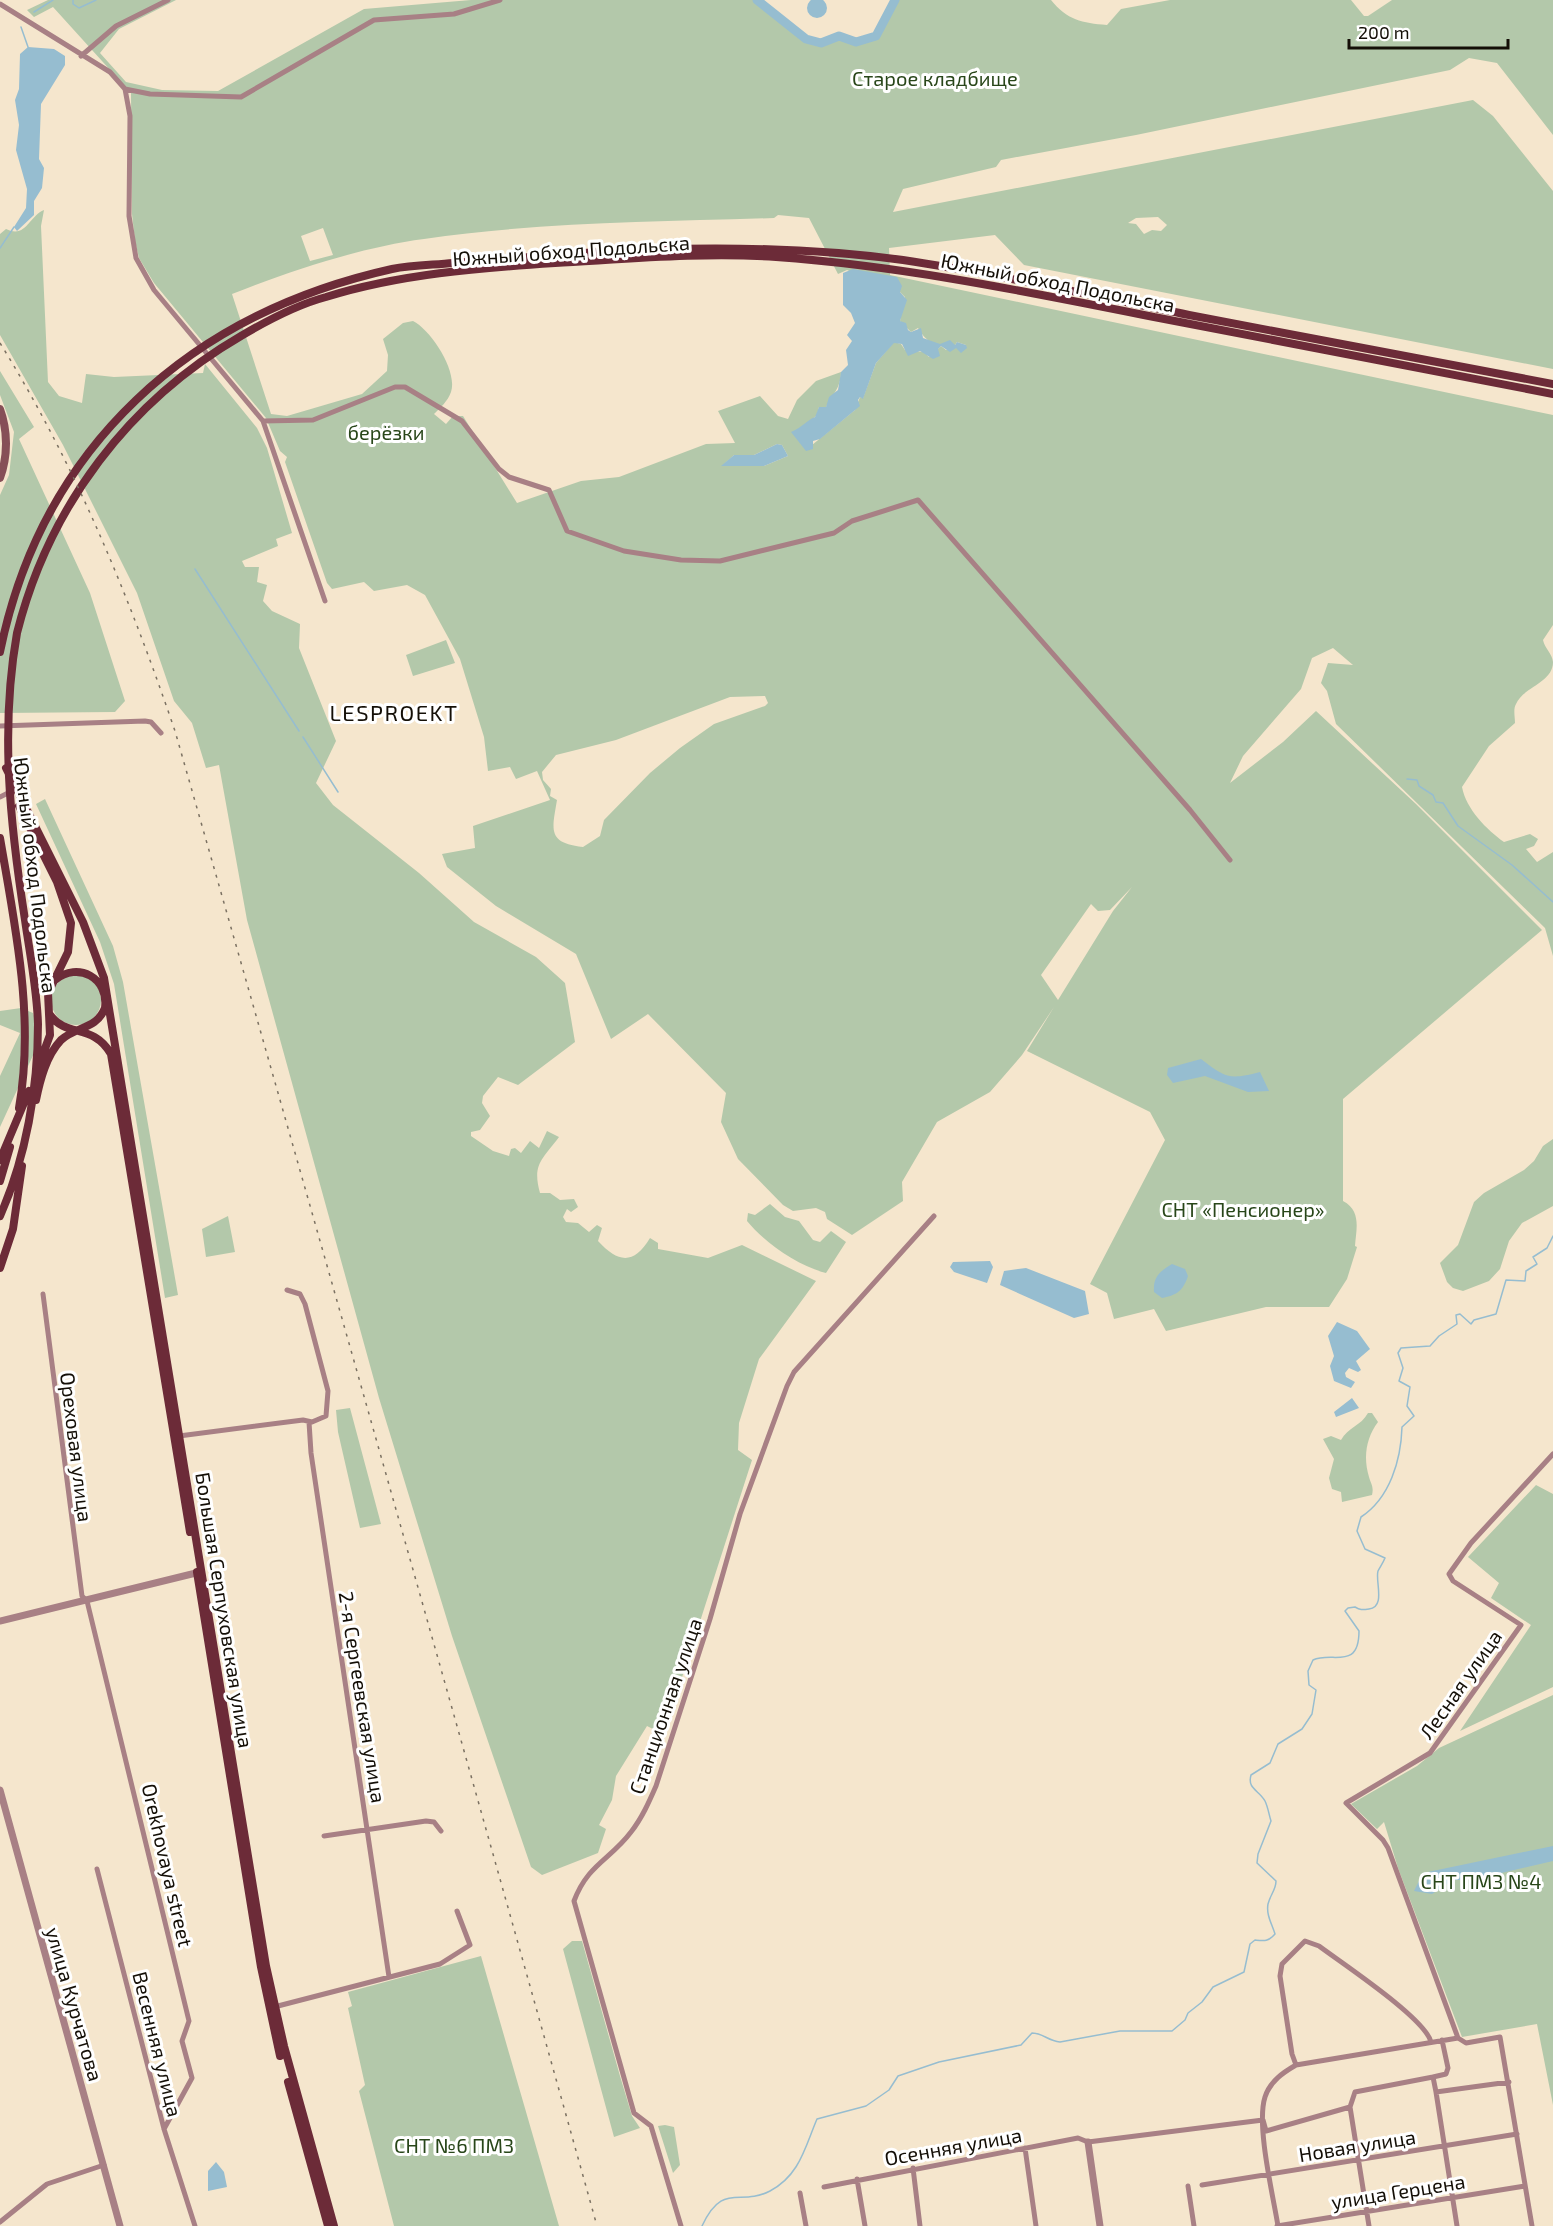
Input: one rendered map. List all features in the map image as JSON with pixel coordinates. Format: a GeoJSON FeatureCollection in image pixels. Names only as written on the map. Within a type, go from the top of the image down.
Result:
{"type":"FeatureCollection","features":[{"type":"Feature","properties":{"kind":"main road","name":"Южный обход Подольска"},"geometry":{"type":"LineString","coordinates":[[0,652],[17,589],[43,525],[65,487],[107,430],[158,380],[219,335],[278,305],[396,268],[634,249],[776,248],[903,261],[1553,384]]}},
{"type":"Feature","properties":{"kind":"main road","name":"Южный обход Подольска"},"geometry":{"type":"LineString","coordinates":[[0,1216],[20,1158],[30,1112],[38,1027],[34,980],[1,762],[6,691],[25,602],[55,529],[94,465],[141,411],[195,365],[257,326],[324,292],[399,280],[508,266],[634,258],[769,257],[898,269],[1553,394]]}},
{"type":"Feature","properties":{"kind":"main road"},"geometry":{"type":"LineString","coordinates":[[0,409],[6,450],[0,478]]}},
{"type":"Feature","properties":{"kind":"main road"},"geometry":{"type":"LineString","coordinates":[[0,1160],[38,1070],[50,1035],[47,1001],[70,939],[71,923],[67,906],[1,762]]}},
{"type":"Feature","properties":{"kind":"main road","name":"Большая Серпуховская улица"},"geometry":{"type":"LineString","coordinates":[[14,790],[83,922],[101,968],[268,2008],[328,2226]]}},
{"type":"Feature","properties":{"kind":"main road","name":"Южный обход Подольска"},"geometry":{"type":"LineString","coordinates":[[0,838],[22,979],[25,1026],[20,1101],[14,1134],[0,1181]]}},
{"type":"Feature","properties":{"kind":"main road"},"geometry":{"type":"LineString","coordinates":[[0,1268],[14,1229],[22,1166],[40,1080],[62,1039],[98,1020],[105,1008],[105,994],[97,980],[84,972],[68,972],[54,981]]}},
{"type":"Feature","properties":{"kind":"main road"},"geometry":{"type":"LineString","coordinates":[[50,1015],[66,1028],[80,1030]]}},
{"type":"Feature","properties":{"kind":"main road","name":"Большая Серпуховская улица"},"geometry":{"type":"LineString","coordinates":[[80,1030],[106,1046],[112,1062],[177,1436]]}},
{"type":"Feature","properties":{"kind":"main road"},"geometry":{"type":"LineString","coordinates":[[0,1205],[10,1216],[0,1256]]}},
{"type":"Feature","properties":{"kind":"main road","name":"Большая Серпуховская улица"},"geometry":{"type":"LineString","coordinates":[[199,1572],[274,2007],[334,2226]]}},
{"type":"Feature","properties":{"kind":"street"},"geometry":{"type":"LineString","coordinates":[[81,56],[116,27],[168,0]]}},
{"type":"Feature","properties":{"kind":"street"},"geometry":{"type":"LineString","coordinates":[[124,89],[150,94],[241,97],[374,20],[454,14],[500,0]]}},
{"type":"Feature","properties":{"kind":"street"},"geometry":{"type":"LineString","coordinates":[[0,4],[110,72],[124,89],[130,116],[129,216],[136,258],[142,272],[164,304],[263,422],[325,601]]}},
{"type":"Feature","properties":{"kind":"street"},"geometry":{"type":"LineString","coordinates":[[263,422],[313,420],[395,387],[405,387],[462,421],[509,477],[549,490],[567,531],[624,551],[681,560],[720,561],[834,533],[852,521],[918,500],[1190,810],[1230,860]]}},
{"type":"Feature","properties":{"kind":"street"},"geometry":{"type":"LineString","coordinates":[[0,726],[145,721],[151,722],[161,733]]}},
{"type":"Feature","properties":{"kind":"street"},"geometry":{"type":"LineString","coordinates":[[0,797],[14,790]]}},
{"type":"Feature","properties":{"kind":"street","name":"Станционная улица"},"geometry":{"type":"LineString","coordinates":[[681,2226],[651,2126],[634,2114],[574,1901],[586,1875],[630,1834],[645,1812],[656,1786],[710,1619],[740,1514],[794,1372],[934,1216]]}},
{"type":"Feature","properties":{"kind":"street"},"geometry":{"type":"LineString","coordinates":[[177,1436],[303,1420],[309,1422],[326,1416],[328,1391],[302,1298],[297,1292],[287,1290]]}},
{"type":"Feature","properties":{"kind":"street","name":"Ореховая улица"},"geometry":{"type":"LineString","coordinates":[[43,1294],[82,1596],[87,1601]]}},
{"type":"Feature","properties":{"kind":"street","name":"2-я Сергеевская улица"},"geometry":{"type":"LineString","coordinates":[[309,1422],[311,1453],[389,1977]]}},
{"type":"Feature","properties":{"kind":"street","name":"Лесная улица"},"geometry":{"type":"LineString","coordinates":[[1458,2038],[1388,1848],[1383,1840],[1346,1803],[1430,1753],[1521,1625],[1453,1581],[1449,1574],[1471,1543],[1553,1454]]}},
{"type":"Feature","properties":{"kind":"street"},"geometry":{"type":"LineString","coordinates":[[0,1621],[199,1572]]}},
{"type":"Feature","properties":{"kind":"street","name":"Orekhovaya street"},"geometry":{"type":"LineString","coordinates":[[87,1601],[189,2021],[182,2041],[192,2078],[164,2129]]}},
{"type":"Feature","properties":{"kind":"street","name":"улица Курчатова"},"geometry":{"type":"LineString","coordinates":[[0,1790],[120,2226]]}},
{"type":"Feature","properties":{"kind":"street"},"geometry":{"type":"LineString","coordinates":[[324,1836],[426,1821],[434,1822],[441,1831]]}},
{"type":"Feature","properties":{"kind":"street","name":"Весенняя улица"},"geometry":{"type":"LineString","coordinates":[[97,1869],[164,2129],[195,2226]]}},
{"type":"Feature","properties":{"kind":"street"},"geometry":{"type":"LineString","coordinates":[[274,2007],[440,1964],[470,1945],[457,1911]]}},
{"type":"Feature","properties":{"kind":"street"},"geometry":{"type":"LineString","coordinates":[[1296,2065],[1292,2054],[1280,1976],[1282,1964],[1305,1941],[1319,1946],[1409,2014],[1429,2033],[1431,2042]]}},
{"type":"Feature","properties":{"kind":"street"},"geometry":{"type":"LineString","coordinates":[[1278,2226],[1263,2120],[1265,2096],[1278,2076],[1296,2065],[1442,2040],[1458,2038],[1466,2043],[1500,2037],[1532,2226]]}},
{"type":"Feature","properties":{"kind":"street"},"geometry":{"type":"LineString","coordinates":[[1369,2226],[1350,2107],[1354,2092],[1446,2074],[1448,2068],[1442,2040]]}},
{"type":"Feature","properties":{"kind":"street"},"geometry":{"type":"LineString","coordinates":[[1433,2077],[1458,2226]]}},
{"type":"Feature","properties":{"kind":"street"},"geometry":{"type":"LineString","coordinates":[[1436,2092],[1509,2082]]}},
{"type":"Feature","properties":{"kind":"street"},"geometry":{"type":"LineString","coordinates":[[1263,2120],[1266,2131],[1350,2107]]}},
{"type":"Feature","properties":{"kind":"street","name":"Осенняя улица"},"geometry":{"type":"LineString","coordinates":[[824,2187],[1078,2138],[1088,2142],[1263,2120]]}},
{"type":"Feature","properties":{"kind":"street","name":"Новая улица"},"geometry":{"type":"LineString","coordinates":[[1202,2185],[1517,2134]]}},
{"type":"Feature","properties":{"kind":"street"},"geometry":{"type":"LineString","coordinates":[[1088,2142],[1100,2226]]}},
{"type":"Feature","properties":{"kind":"street"},"geometry":{"type":"LineString","coordinates":[[1025,2148],[1036,2226]]}},
{"type":"Feature","properties":{"kind":"street"},"geometry":{"type":"LineString","coordinates":[[0,2222],[47,2184],[104,2165]]}},
{"type":"Feature","properties":{"kind":"street"},"geometry":{"type":"LineString","coordinates":[[913,2168],[920,2226]]}},
{"type":"Feature","properties":{"kind":"street"},"geometry":{"type":"LineString","coordinates":[[857,2179],[865,2226]]}},
{"type":"Feature","properties":{"kind":"street"},"geometry":{"type":"LineString","coordinates":[[1188,2186],[1194,2226]]}},
{"type":"Feature","properties":{"kind":"street","name":"улица Герцена"},"geometry":{"type":"LineString","coordinates":[[1278,2226],[1525,2186]]}},
{"type":"Feature","properties":{"kind":"street"},"geometry":{"type":"LineString","coordinates":[[800,2193],[806,2226]]}},
{"type":"Feature","properties":{"kind":"green space"},"geometry":{"type":"Polygon","coordinates":[[[48,0],[176,0],[119,29],[100,53],[126,82],[162,90],[218,91],[364,9],[471,0],[757,0],[806,39],[821,43],[839,36],[856,42],[876,36],[895,0],[1051,0],[1069,16],[1090,23],[1107,25],[1121,9],[1170,0],[1351,0],[1364,16],[1368,16],[1392,0],[1553,0],[1553,135],[1497,63],[1469,58],[1450,70],[1136,135],[1001,160],[996,167],[903,189],[893,212],[1473,100],[1493,116],[1553,191],[1553,369],[1024,265],[995,235],[889,248],[890,275],[1553,415],[1553,625],[1543,640],[1553,662],[1552,669],[1543,680],[1520,698],[1515,708],[1515,723],[1489,746],[1462,787],[1468,803],[1478,818],[1504,842],[1530,834],[1538,839],[1534,846],[1526,849],[1537,862],[1553,852],[1553,956],[1545,928],[1336,724],[1327,691],[1321,683],[1328,663],[1353,665],[1333,648],[1312,658],[1301,689],[1243,756],[1230,783],[1283,742],[1316,711],[1416,804],[1542,930],[1343,1099],[1343,1201],[1349,1205],[1355,1215],[1357,1227],[1355,1246],[1357,1247],[1347,1279],[1329,1307],[1266,1307],[1166,1331],[1154,1309],[1114,1319],[1107,1293],[1090,1284],[1165,1140],[1150,1112],[1027,1051],[1054,1007],[1022,1055],[990,1092],[937,1122],[902,1182],[903,1201],[852,1235],[827,1219],[825,1212],[816,1208],[793,1211],[783,1205],[738,1159],[721,1122],[726,1093],[648,1014],[611,1039],[576,954],[496,906],[447,867],[442,854],[475,848],[473,826],[550,800],[537,771],[516,779],[510,767],[488,771],[484,737],[460,659],[425,595],[407,585],[374,591],[364,582],[332,589],[327,583],[285,462],[287,457],[280,451],[266,418],[154,283],[139,258],[132,214],[131,93],[53,7],[34,17],[27,10],[48,0]],[[778,215],[774,218],[511,229],[400,243],[326,261],[232,294],[271,414],[287,416],[362,394],[387,371],[388,355],[383,339],[403,323],[413,321],[435,342],[451,373],[451,392],[434,414],[446,424],[453,416],[463,416],[517,503],[581,481],[619,477],[706,444],[735,443],[718,411],[760,396],[778,416],[788,419],[797,400],[816,381],[841,372],[838,387],[826,407],[819,407],[817,415],[796,431],[812,445],[855,410],[860,397],[863,398],[876,363],[894,342],[901,344],[905,350],[924,352],[929,357],[941,346],[946,350],[956,347],[959,349],[966,345],[957,342],[955,345],[937,344],[929,341],[918,328],[911,332],[900,321],[905,297],[900,292],[847,270],[838,274],[809,218],[778,215]],[[1158,217],[1136,218],[1128,223],[1136,224],[1144,234],[1152,230],[1161,231],[1167,225],[1158,217]],[[323,228],[301,236],[310,261],[333,255],[323,228]],[[777,444],[754,455],[734,455],[722,466],[764,466],[788,456],[782,445],[777,444]],[[765,696],[730,697],[616,740],[556,755],[542,772],[543,780],[551,789],[550,796],[557,800],[554,827],[558,838],[563,842],[583,847],[600,836],[604,820],[650,773],[680,748],[714,724],[768,703],[765,696]],[[1132,887],[1110,910],[1098,911],[1091,904],[1041,975],[1058,1000],[1113,911],[1132,887]]]}},
{"type":"Feature","properties":{"kind":"green space"},"geometry":{"type":"Polygon","coordinates":[[[44,210],[41,226],[48,382],[59,396],[82,403],[86,374],[114,377],[203,373],[205,364],[257,428],[267,448],[292,533],[276,539],[278,546],[242,561],[245,567],[259,567],[257,582],[267,585],[263,601],[272,611],[300,624],[299,648],[336,741],[316,783],[333,805],[419,873],[474,922],[536,957],[565,983],[575,1042],[518,1085],[498,1077],[483,1096],[482,1103],[490,1116],[480,1130],[471,1132],[471,1136],[493,1151],[509,1156],[511,1149],[515,1148],[521,1153],[530,1141],[539,1148],[547,1131],[559,1137],[540,1163],[537,1175],[540,1193],[550,1193],[560,1200],[574,1199],[578,1207],[571,1212],[567,1209],[563,1217],[566,1222],[578,1223],[589,1232],[597,1225],[602,1228],[598,1241],[612,1254],[619,1257],[632,1257],[644,1247],[650,1238],[658,1243],[658,1249],[708,1258],[742,1245],[816,1281],[759,1359],[739,1423],[738,1450],[752,1460],[667,1724],[659,1732],[647,1726],[616,1776],[612,1800],[599,1825],[606,1829],[598,1853],[542,1875],[531,1867],[452,1636],[379,1398],[247,920],[219,765],[206,768],[192,723],[174,701],[137,593],[63,445],[0,335],[0,234],[6,229],[18,231],[23,229],[44,210]]]}},
{"type":"Feature","properties":{"kind":"green space"},"geometry":{"type":"Polygon","coordinates":[[[0,371],[34,427],[19,439],[90,593],[125,701],[115,712],[0,713],[0,495],[9,475],[14,432],[0,395],[0,371]]]}},
{"type":"Feature","properties":{"kind":"green space"},"geometry":{"type":"Polygon","coordinates":[[[446,640],[455,663],[413,676],[406,655],[446,640]]]}},
{"type":"Feature","properties":{"kind":"green space"},"geometry":{"type":"Polygon","coordinates":[[[45,799],[113,946],[123,982],[178,1295],[165,1298],[114,984],[100,942],[36,804],[45,799]]]}},
{"type":"Feature","properties":{"kind":"green space"},"geometry":{"type":"Polygon","coordinates":[[[71,975],[81,975],[94,982],[101,995],[101,1005],[94,1018],[81,1025],[71,1025],[62,1021],[55,1014],[51,1005],[51,995],[55,986],[62,979],[71,975]]]}},
{"type":"Feature","properties":{"kind":"green space"},"geometry":{"type":"Polygon","coordinates":[[[21,1008],[33,1013],[41,1038],[0,1127],[0,1076],[20,1033],[0,1025],[0,1011],[21,1008]]]}},
{"type":"Feature","properties":{"kind":"green space"},"geometry":{"type":"Polygon","coordinates":[[[1553,1139],[1553,1206],[1522,1223],[1509,1241],[1500,1269],[1489,1281],[1463,1291],[1453,1288],[1447,1282],[1440,1263],[1458,1245],[1474,1202],[1484,1193],[1524,1170],[1534,1161],[1543,1146],[1553,1139]]]}},
{"type":"Feature","properties":{"kind":"green space"},"geometry":{"type":"Polygon","coordinates":[[[770,1204],[785,1217],[799,1221],[813,1240],[820,1242],[831,1231],[846,1242],[826,1273],[804,1265],[783,1253],[747,1221],[748,1213],[755,1215],[770,1204]]]}},
{"type":"Feature","properties":{"kind":"green space"},"geometry":{"type":"Polygon","coordinates":[[[228,1216],[235,1252],[206,1257],[202,1229],[228,1216]]]}},
{"type":"Feature","properties":{"kind":"green space"},"geometry":{"type":"Polygon","coordinates":[[[350,1408],[381,1524],[360,1528],[338,1432],[336,1410],[350,1408]]]}},
{"type":"Feature","properties":{"kind":"green space"},"geometry":{"type":"Polygon","coordinates":[[[1368,1413],[1372,1413],[1378,1422],[1368,1441],[1366,1455],[1372,1495],[1342,1502],[1341,1492],[1332,1489],[1329,1478],[1334,1459],[1323,1439],[1331,1436],[1341,1440],[1368,1413]]]}},
{"type":"Feature","properties":{"kind":"green space"},"geometry":{"type":"Polygon","coordinates":[[[1536,1485],[1553,1494],[1553,1687],[1460,1731],[1531,1625],[1491,1598],[1499,1583],[1468,1557],[1536,1485]]]}},
{"type":"Feature","properties":{"kind":"green space","name":"СНТ ПМЗ №4"},"geometry":{"type":"Polygon","coordinates":[[[1553,1695],[1553,2105],[1537,2024],[1462,2037],[1398,1868],[1384,1822],[1377,1829],[1351,1804],[1417,1766],[1439,1748],[1553,1695]]]}},
{"type":"Feature","properties":{"kind":"green space"},"geometry":{"type":"Polygon","coordinates":[[[572,1941],[582,1941],[632,2116],[640,2128],[614,2137],[563,1949],[572,1941]]]}},
{"type":"Feature","properties":{"kind":"green space","name":"СНТ №6 ПМЗ"},"geometry":{"type":"Polygon","coordinates":[[[481,1956],[559,2226],[394,2226],[359,2091],[365,2085],[348,2008],[352,2006],[348,1992],[481,1956]]]}},
{"type":"Feature","properties":{"kind":"green space"},"geometry":{"type":"Polygon","coordinates":[[[658,2126],[674,2127],[680,2165],[673,2173],[658,2126]]]}},
{"type":"Feature","properties":{"kind":"water"},"geometry":{"type":"Polygon","coordinates":[[[817,-2],[824,1],[827,8],[824,15],[817,18],[810,15],[807,8],[810,1],[817,-2]]]}},
{"type":"Feature","properties":{"kind":"water"},"geometry":{"type":"Polygon","coordinates":[[[28,47],[54,49],[65,56],[65,65],[41,104],[39,159],[44,168],[42,188],[34,201],[34,215],[17,231],[14,227],[26,208],[27,189],[16,150],[19,125],[15,100],[19,89],[20,54],[28,47]]]}},
{"type":"Feature","properties":{"kind":"water"},"geometry":{"type":"Polygon","coordinates":[[[853,269],[897,277],[902,286],[900,292],[907,300],[900,321],[906,323],[908,330],[911,332],[921,328],[923,338],[940,344],[950,340],[955,345],[957,342],[966,345],[967,348],[961,353],[956,348],[950,352],[941,346],[938,349],[940,356],[933,359],[920,351],[908,356],[902,344],[894,343],[876,363],[863,399],[860,397],[858,400],[860,406],[820,439],[813,441],[813,449],[806,451],[791,432],[815,417],[819,407],[826,407],[829,397],[838,390],[841,372],[848,365],[846,350],[852,341],[847,335],[855,323],[851,313],[843,305],[843,273],[853,269]]]}},
{"type":"Feature","properties":{"kind":"water"},"geometry":{"type":"Polygon","coordinates":[[[777,444],[782,445],[788,456],[764,466],[721,466],[734,455],[754,455],[777,444]]]}},
{"type":"Feature","properties":{"kind":"water"},"geometry":{"type":"Polygon","coordinates":[[[1201,1059],[1228,1076],[1260,1072],[1269,1091],[1248,1092],[1205,1076],[1173,1083],[1167,1075],[1168,1068],[1201,1059]]]}},
{"type":"Feature","properties":{"kind":"water"},"geometry":{"type":"Polygon","coordinates":[[[990,1261],[993,1267],[987,1283],[954,1272],[950,1267],[953,1262],[990,1261]]]}},
{"type":"Feature","properties":{"kind":"water"},"geometry":{"type":"Polygon","coordinates":[[[1172,1264],[1185,1269],[1188,1276],[1179,1291],[1162,1298],[1154,1292],[1155,1282],[1160,1272],[1172,1264]]]}},
{"type":"Feature","properties":{"kind":"water"},"geometry":{"type":"Polygon","coordinates":[[[1026,1268],[1085,1291],[1089,1314],[1074,1318],[1000,1285],[1004,1271],[1026,1268]]]}},
{"type":"Feature","properties":{"kind":"water"},"geometry":{"type":"Polygon","coordinates":[[[1337,1322],[1357,1331],[1370,1349],[1356,1361],[1361,1370],[1358,1372],[1349,1368],[1345,1373],[1346,1377],[1355,1382],[1351,1388],[1334,1381],[1330,1366],[1334,1356],[1328,1336],[1337,1322]]]}},
{"type":"Feature","properties":{"kind":"water"},"geometry":{"type":"Polygon","coordinates":[[[1352,1398],[1359,1408],[1336,1417],[1334,1412],[1352,1398]]]}},
{"type":"Feature","properties":{"kind":"water"},"geometry":{"type":"Polygon","coordinates":[[[1553,1846],[1553,1861],[1471,1880],[1453,1880],[1432,1894],[1414,1891],[1423,1873],[1553,1846]]]}},
{"type":"Feature","properties":{"kind":"water"},"geometry":{"type":"Polygon","coordinates":[[[216,2162],[224,2172],[227,2187],[208,2191],[208,2171],[216,2162]]]}},
{"type":"Feature","properties":{"kind":"waterway"},"geometry":{"type":"LineString","coordinates":[[34,12],[53,0]]}},
{"type":"Feature","properties":{"kind":"waterway"},"geometry":{"type":"LineString","coordinates":[[73,0],[73,4],[79,8],[96,0]]}},
{"type":"Feature","properties":{"kind":"waterway"},"geometry":{"type":"LineString","coordinates":[[757,0],[806,39],[821,43],[839,36],[856,42],[876,36],[895,0]]}},
{"type":"Feature","properties":{"kind":"waterway"},"geometry":{"type":"LineString","coordinates":[[21,27],[28,47]]}},
{"type":"Feature","properties":{"kind":"waterway"},"geometry":{"type":"LineString","coordinates":[[0,248],[14,227]]}},
{"type":"Feature","properties":{"kind":"waterway"},"geometry":{"type":"LineString","coordinates":[[195,569],[299,731]]}},
{"type":"Feature","properties":{"kind":"waterway"},"geometry":{"type":"LineString","coordinates":[[303,737],[338,792]]}},
{"type":"Feature","properties":{"kind":"waterway"},"geometry":{"type":"LineString","coordinates":[[1407,779],[1417,780],[1419,786],[1433,795],[1436,802],[1443,803],[1458,826],[1512,865],[1553,902]]}},
{"type":"Feature","properties":{"kind":"waterway"},"geometry":{"type":"LineString","coordinates":[[702,2226],[710,2212],[725,2199],[759,2195],[770,2191],[788,2177],[800,2160],[817,2119],[866,2106],[889,2090],[898,2076],[939,2062],[1021,2045],[1032,2033],[1060,2042],[1120,2031],[1172,2031],[1185,2020],[1188,2013],[1202,2002],[1213,1987],[1244,1972],[1250,1944],[1255,1940],[1268,1940],[1275,1934],[1268,1908],[1276,1881],[1257,1863],[1258,1854],[1271,1821],[1263,1797],[1252,1786],[1251,1775],[1270,1763],[1278,1744],[1302,1729],[1312,1714],[1316,1690],[1309,1685],[1308,1671],[1313,1660],[1343,1657],[1354,1651],[1358,1643],[1359,1631],[1345,1611],[1355,1607],[1361,1610],[1369,1609],[1374,1607],[1379,1599],[1377,1575],[1385,1558],[1365,1549],[1357,1531],[1361,1517],[1380,1500],[1392,1477],[1399,1452],[1402,1427],[1414,1416],[1407,1406],[1410,1387],[1399,1381],[1403,1368],[1398,1353],[1401,1348],[1430,1346],[1439,1336],[1457,1324],[1456,1315],[1460,1314],[1471,1324],[1474,1320],[1496,1314],[1506,1280],[1525,1281],[1526,1271],[1537,1264],[1533,1257],[1547,1248],[1553,1236]]}},
{"type":"Feature","properties":{"kind":"railway"},"geometry":{"type":"LineString","coordinates":[[0,343],[53,436],[76,483],[139,630],[175,731],[597,2226]]}},
{"type":"Feature","properties":{"kind":"district","name":"LESPROEKT"},"geometry":{"type":"Point","coordinates":[394,712]}},
{"type":"Feature","properties":{"kind":"park label","name":"Старое кладбище"},"geometry":{"type":"Point","coordinates":[935,78]}},
{"type":"Feature","properties":{"kind":"park label","name":"берёзки"},"geometry":{"type":"Point","coordinates":[386,432]}},
{"type":"Feature","properties":{"kind":"park label","name":"СНТ «Пенсионер»"},"geometry":{"type":"Point","coordinates":[1243,1209]}}]}
